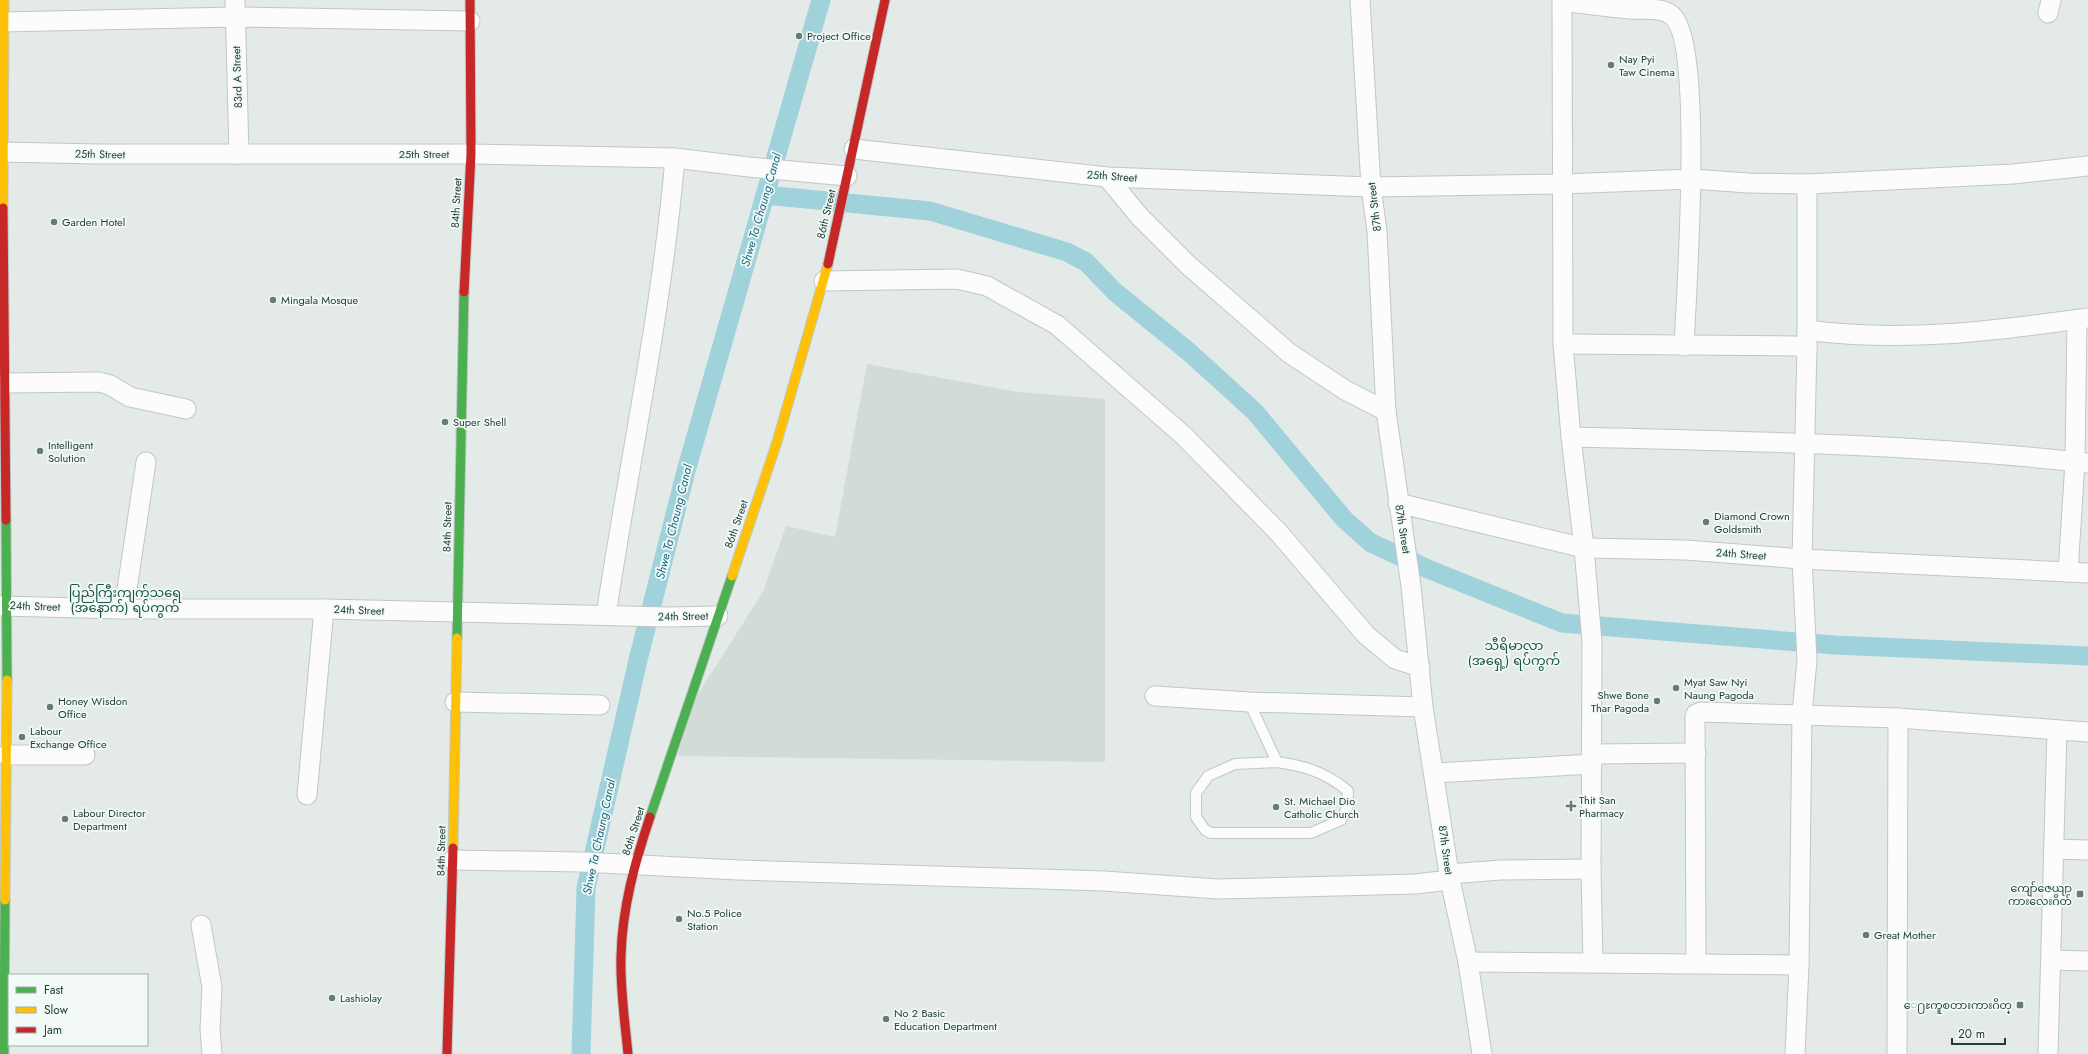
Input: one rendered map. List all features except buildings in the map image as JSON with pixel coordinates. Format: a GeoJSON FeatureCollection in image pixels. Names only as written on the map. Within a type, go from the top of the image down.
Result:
{"type":"FeatureCollection","features":[{"type":"Feature","properties":{"kind":"street"},"geometry":{"type":"LineString","coordinates":[[4,0],[2,22],[1,152],[3,383],[4,1054]]}},
{"type":"Feature","properties":{"kind":"street","name":"84th Street"},"geometry":{"type":"LineString","coordinates":[[447,1054],[453,860],[455,702],[465,268],[471,154],[470,0]]}},
{"type":"Feature","properties":{"kind":"street","name":"86th Street"},"geometry":{"type":"LineString","coordinates":[[628,1054],[622,999],[621,957],[622,930],[634,865],[777,442],[824,281],[838,213],[854,149],[885,0]]}},
{"type":"Feature","properties":{"kind":"street","name":"87th Street"},"geometry":{"type":"LineString","coordinates":[[1360,0],[1371,187],[1377,231],[1386,411],[1398,503],[1406,547],[1424,707],[1450,877],[1468,962],[1482,1054]]}},
{"type":"Feature","properties":{"kind":"street"},"geometry":{"type":"LineString","coordinates":[[1593,963],[1591,869],[1592,642],[1563,344],[1562,1],[1632,9],[1661,10],[1674,18],[1681,32],[1689,86],[1692,179],[1684,346]]}},
{"type":"Feature","properties":{"kind":"street"},"geometry":{"type":"LineString","coordinates":[[2,22],[235,8],[470,20]]}},
{"type":"Feature","properties":{"kind":"street","name":"83rd A Street"},"geometry":{"type":"LineString","coordinates":[[235,8],[239,154]]}},
{"type":"Feature","properties":{"kind":"street","name":"25th Street"},"geometry":{"type":"LineString","coordinates":[[854,149],[1107,177],[1371,187],[1562,184],[1692,179],[1748,183],[1807,184],[2012,174],[2088,166]]}},
{"type":"Feature","properties":{"kind":"street","name":"25th Street"},"geometry":{"type":"LineString","coordinates":[[1,152],[99,154],[471,154],[675,158],[799,172],[846,182]]}},
{"type":"Feature","properties":{"kind":"street"},"geometry":{"type":"LineString","coordinates":[[606,615],[620,524],[659,301],[669,231],[675,158]]}},
{"type":"Feature","properties":{"kind":"street"},"geometry":{"type":"LineString","coordinates":[[1107,177],[1140,217],[1188,265],[1289,354],[1345,390],[1386,411]]}},
{"type":"Feature","properties":{"kind":"street"},"geometry":{"type":"LineString","coordinates":[[1795,1054],[1802,714],[1807,660],[1804,624],[1802,558],[1807,338],[1807,184]]}},
{"type":"Feature","properties":{"kind":"street"},"geometry":{"type":"LineString","coordinates":[[824,281],[957,279],[972,281],[987,286],[1057,325],[1184,436],[1279,533],[1366,635],[1395,659],[1420,667]]}},
{"type":"Feature","properties":{"kind":"street"},"geometry":{"type":"LineString","coordinates":[[1563,344],[1794,346],[1807,338],[1845,335],[1901,336],[1961,334],[2082,319],[2081,462],[2068,572]]}},
{"type":"Feature","properties":{"kind":"street"},"geometry":{"type":"LineString","coordinates":[[3,383],[99,382],[110,385],[130,397],[186,409]]}},
{"type":"Feature","properties":{"kind":"street"},"geometry":{"type":"LineString","coordinates":[[1571,437],[1804,442],[2081,462]]}},
{"type":"Feature","properties":{"kind":"street"},"geometry":{"type":"LineString","coordinates":[[124,609],[146,462]]}},
{"type":"Feature","properties":{"kind":"street","name":"24th Street"},"geometry":{"type":"LineString","coordinates":[[1398,503],[1584,548],[1686,550],[1802,558],[2088,573]]}},
{"type":"Feature","properties":{"kind":"street","name":"24th Street"},"geometry":{"type":"LineString","coordinates":[[3,606],[124,609],[324,609],[668,617],[718,616]]}},
{"type":"Feature","properties":{"kind":"street"},"geometry":{"type":"LineString","coordinates":[[307,795],[324,609]]}},
{"type":"Feature","properties":{"kind":"street"},"geometry":{"type":"LineString","coordinates":[[1155,696],[1249,702],[1424,707]]}},
{"type":"Feature","properties":{"kind":"street"},"geometry":{"type":"LineString","coordinates":[[455,702],[600,705]]}},
{"type":"Feature","properties":{"kind":"street"},"geometry":{"type":"LineString","coordinates":[[1696,964],[1696,714],[1701,712],[1898,718],[2088,732]]}},
{"type":"Feature","properties":{"kind":"street"},"geometry":{"type":"LineString","coordinates":[[1897,1054],[1898,718]]}},
{"type":"Feature","properties":{"kind":"street"},"geometry":{"type":"LineString","coordinates":[[2048,1054],[2052,960],[2057,730]]}},
{"type":"Feature","properties":{"kind":"street"},"geometry":{"type":"LineString","coordinates":[[1435,773],[1592,759],[1696,753]]}},
{"type":"Feature","properties":{"kind":"street"},"geometry":{"type":"LineString","coordinates":[[4,764],[85,754]]}},
{"type":"Feature","properties":{"kind":"street"},"geometry":{"type":"LineString","coordinates":[[2054,849],[2088,850]]}},
{"type":"Feature","properties":{"kind":"street"},"geometry":{"type":"LineString","coordinates":[[453,860],[582,862],[738,870],[1104,881],[1218,889],[1415,884],[1450,877],[1501,870],[1591,869]]}},
{"type":"Feature","properties":{"kind":"street"},"geometry":{"type":"LineString","coordinates":[[201,926],[212,987],[210,1029],[212,1054]]}},
{"type":"Feature","properties":{"kind":"street"},"geometry":{"type":"LineString","coordinates":[[2052,960],[2088,961]]}},
{"type":"Feature","properties":{"kind":"street"},"geometry":{"type":"LineString","coordinates":[[1468,962],[1798,965]]}},
{"type":"Feature","properties":{"kind":"lane"},"geometry":{"type":"LineString","coordinates":[[1249,702],[1277,762]]}},
{"type":"Feature","properties":{"kind":"lane"},"geometry":{"type":"LineString","coordinates":[[1277,762],[1306,767],[1335,781],[1348,791],[1347,808],[1341,820],[1311,833],[1211,833],[1205,830],[1196,817],[1196,793],[1208,776],[1234,764],[1277,762]]}},
{"type":"Feature","properties":{"kind":"shaded area"},"geometry":{"type":"Polygon","coordinates":[[[867,364],[1017,392],[1105,399],[1105,762],[678,756],[689,708],[763,592],[786,526],[835,537],[867,364]]]}},
{"type":"Feature","properties":{"kind":"waterway","name":"Shwe Ta Chaung Canal"},"geometry":{"type":"LineString","coordinates":[[581,1054],[586,888],[638,660],[686,471],[821,0]]}},
{"type":"Feature","properties":{"kind":"waterway"},"geometry":{"type":"LineString","coordinates":[[765,195],[930,211],[1067,252],[1086,262],[1115,292],[1189,352],[1255,412],[1344,519],[1371,543],[1428,569],[1562,623],[1835,645],[2088,656]]}},
{"type":"Feature","properties":{"kind":"traffic: fast"},"geometry":{"type":"LineString","coordinates":[[457,638],[464,292]]}},
{"type":"Feature","properties":{"kind":"traffic: fast"},"geometry":{"type":"LineString","coordinates":[[6,520],[7,680]]}},
{"type":"Feature","properties":{"kind":"traffic: fast"},"geometry":{"type":"LineString","coordinates":[[650,817],[732,576]]}},
{"type":"Feature","properties":{"kind":"traffic: fast"},"geometry":{"type":"LineString","coordinates":[[4,1054],[5,900]]}},
{"type":"Feature","properties":{"kind":"traffic: slow"},"geometry":{"type":"LineString","coordinates":[[3,208],[4,0]]}},
{"type":"Feature","properties":{"kind":"traffic: slow"},"geometry":{"type":"LineString","coordinates":[[732,576],[777,442],[828,264]]}},
{"type":"Feature","properties":{"kind":"traffic: slow"},"geometry":{"type":"LineString","coordinates":[[453,848],[457,638]]}},
{"type":"Feature","properties":{"kind":"traffic: slow"},"geometry":{"type":"LineString","coordinates":[[5,900],[7,680]]}},
{"type":"Feature","properties":{"kind":"traffic: jam"},"geometry":{"type":"LineString","coordinates":[[464,292],[471,154],[470,0]]}},
{"type":"Feature","properties":{"kind":"traffic: jam"},"geometry":{"type":"LineString","coordinates":[[828,264],[885,0]]}},
{"type":"Feature","properties":{"kind":"traffic: jam"},"geometry":{"type":"LineString","coordinates":[[3,208],[6,520]]}},
{"type":"Feature","properties":{"kind":"traffic: jam"},"geometry":{"type":"LineString","coordinates":[[628,1054],[621,981],[622,939],[630,886],[650,817]]}},
{"type":"Feature","properties":{"kind":"traffic: jam"},"geometry":{"type":"LineString","coordinates":[[447,1054],[453,848]]}},
{"type":"Feature","properties":{"kind":"place","name":"Project Office"},"geometry":{"type":"Point","coordinates":[799,36]}},
{"type":"Feature","properties":{"kind":"place","name":"Nay Pyi Taw Cinema"},"geometry":{"type":"Point","coordinates":[1611,65]}},
{"type":"Feature","properties":{"kind":"place","name":"Garden Hotel"},"geometry":{"type":"Point","coordinates":[54,222]}},
{"type":"Feature","properties":{"kind":"place","name":"Mingala Mosque"},"geometry":{"type":"Point","coordinates":[273,300]}},
{"type":"Feature","properties":{"kind":"place","name":"Super Shell"},"geometry":{"type":"Point","coordinates":[445,422]}},
{"type":"Feature","properties":{"kind":"place","name":"Intelligent Solution"},"geometry":{"type":"Point","coordinates":[40,451]}},
{"type":"Feature","properties":{"kind":"place","name":"Diamond Crown Goldsmith"},"geometry":{"type":"Point","coordinates":[1706,522]}},
{"type":"Feature","properties":{"kind":"place","name":"Myat Saw Nyi Naung Pagoda"},"geometry":{"type":"Point","coordinates":[1676,688]}},
{"type":"Feature","properties":{"kind":"place","name":"Shwe Bone Thar Pagoda"},"geometry":{"type":"Point","coordinates":[1657,701]}},
{"type":"Feature","properties":{"kind":"place","name":"Honey Wisdon Office"},"geometry":{"type":"Point","coordinates":[50,707]}},
{"type":"Feature","properties":{"kind":"place","name":"Labour Exchange Office"},"geometry":{"type":"Point","coordinates":[22,737]}},
{"type":"Feature","properties":{"kind":"place","name":"Thit San Pharmacy"},"geometry":{"type":"Point","coordinates":[1571,806]}},
{"type":"Feature","properties":{"kind":"place","name":"St. Michael Dio Catholic Church"},"geometry":{"type":"Point","coordinates":[1276,807]}},
{"type":"Feature","properties":{"kind":"place","name":"Labour Director Department"},"geometry":{"type":"Point","coordinates":[65,819]}},
{"type":"Feature","properties":{"kind":"place","name":"ကျော်ဇေယျာ ကားလေးဂိတ်"},"geometry":{"type":"Point","coordinates":[2080,894]}},
{"type":"Feature","properties":{"kind":"place","name":"No.5 Police Station"},"geometry":{"type":"Point","coordinates":[679,919]}},
{"type":"Feature","properties":{"kind":"place","name":"Great Mother"},"geometry":{"type":"Point","coordinates":[1866,935]}},
{"type":"Feature","properties":{"kind":"place","name":"Lashiolay"},"geometry":{"type":"Point","coordinates":[332,998]}},
{"type":"Feature","properties":{"kind":"place","name":"ေ႐ႊကူစတားကားဂိတ္"},"geometry":{"type":"Point","coordinates":[2020,1005]}},
{"type":"Feature","properties":{"kind":"place","name":"No 2 Basic Education Department"},"geometry":{"type":"Point","coordinates":[886,1019]}},
{"type":"Feature","properties":{"kind":"district","name":"ပြည်ကြီးကျက်သရေ (အနောက်) ရပ်ကွက်"},"geometry":{"type":"Point","coordinates":[125,600]}},
{"type":"Feature","properties":{"kind":"district","name":"သီရိမာလာ (အရှေ့) ရပ်ကွက်"},"geometry":{"type":"Point","coordinates":[1514,652]}}]}
